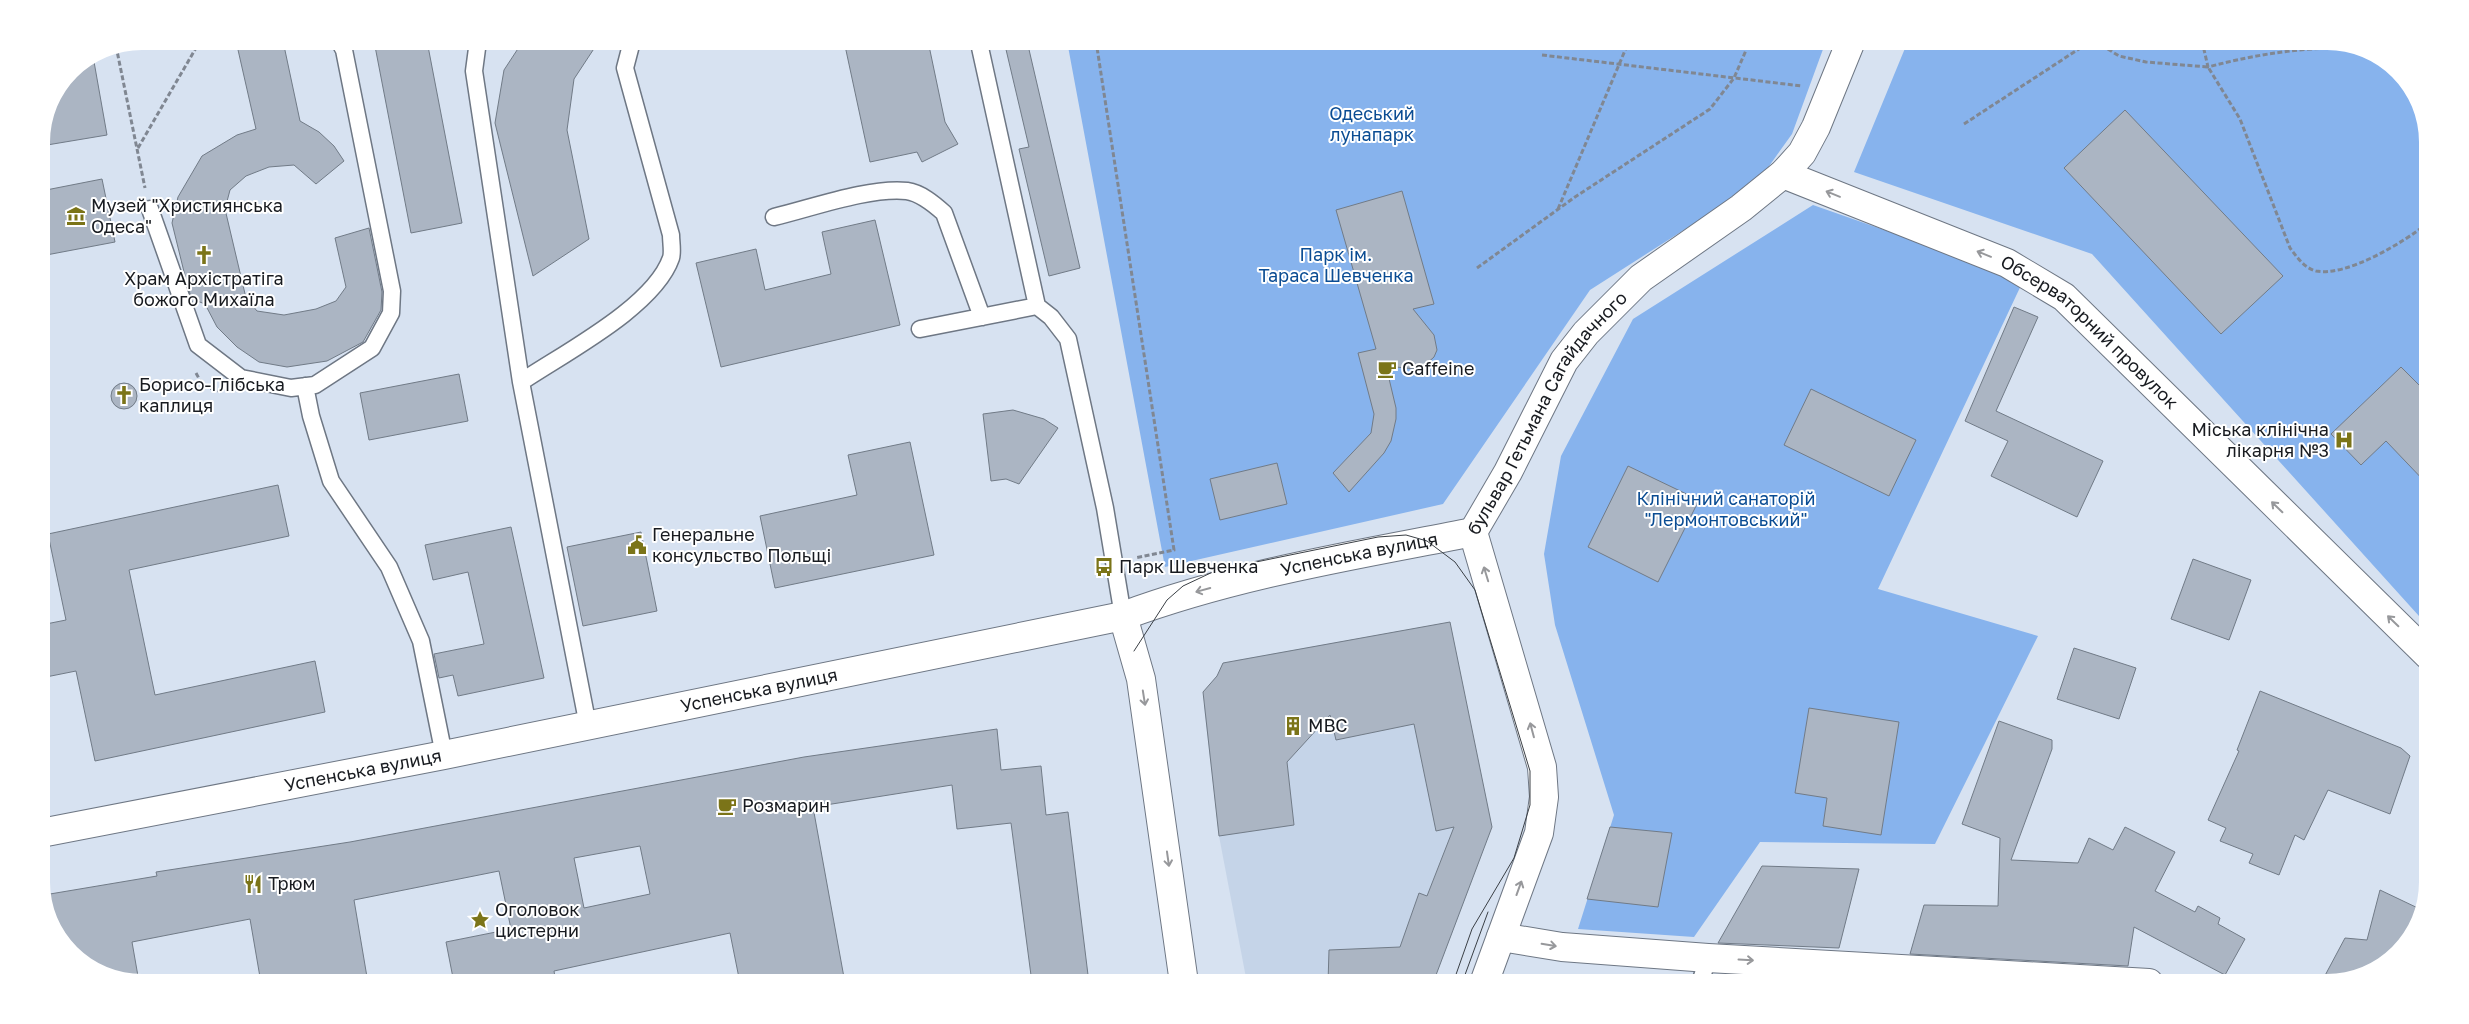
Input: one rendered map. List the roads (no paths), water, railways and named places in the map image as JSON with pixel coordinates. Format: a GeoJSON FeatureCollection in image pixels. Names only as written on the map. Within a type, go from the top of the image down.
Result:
{"type":"FeatureCollection","features":[{"type":"Feature","properties":{"kind":"street","name":"бульвар Гетьмана Сагайдачного"},"geometry":{"type":"LineString","coordinates":[[1487,974],[1539,833],[1543,790],[1539,757],[1473,532],[1508,472],[1564,361],[1586,333],[1641,278],[1741,208],[1783,174],[1802,153],[1833,89],[1848,50]]}},
{"type":"Feature","properties":{"kind":"street","name":"Обсерваторний провулок"},"geometry":{"type":"LineString","coordinates":[[1783,174],[2007,263],[2064,298],[2419,646]]}},
{"type":"Feature","properties":{"kind":"street","name":"Успенська вулиця"},"geometry":{"type":"LineString","coordinates":[[50,831],[444,755],[1123,616],[1167,600],[1236,581],[1473,532]]}},
{"type":"Feature","properties":{"kind":"street"},"geometry":{"type":"LineString","coordinates":[[1123,616],[1134,651],[1147,716],[1183,974]]}},
{"type":"Feature","properties":{"kind":"street"},"geometry":{"type":"LineString","coordinates":[[1501,937],[1704,971],[1815,974]]}},
{"type":"Feature","properties":{"kind":"lane"},"geometry":{"type":"LineString","coordinates":[[150,209],[198,346],[241,378],[291,388],[315,385],[372,348],[391,314],[392,292],[344,50]]}},
{"type":"Feature","properties":{"kind":"lane"},"geometry":{"type":"LineString","coordinates":[[477,50],[474,71],[521,382],[588,726]]}},
{"type":"Feature","properties":{"kind":"lane"},"geometry":{"type":"LineString","coordinates":[[521,382],[635,307],[657,282],[671,257],[671,235],[625,68],[630,50]]}},
{"type":"Feature","properties":{"kind":"lane"},"geometry":{"type":"LineString","coordinates":[[981,50],[1037,306],[1050,317],[1068,339],[1115,562],[1123,616]]}},
{"type":"Feature","properties":{"kind":"lane"},"geometry":{"type":"LineString","coordinates":[[774,217],[878,192],[909,192],[932,202],[944,213],[982,317]]}},
{"type":"Feature","properties":{"kind":"lane"},"geometry":{"type":"LineString","coordinates":[[920,328],[1037,306]]}},
{"type":"Feature","properties":{"kind":"lane"},"geometry":{"type":"LineString","coordinates":[[305,386],[311,416],[331,481],[389,567],[421,641],[444,755]]}},
{"type":"Feature","properties":{"kind":"tram line"},"geometry":{"type":"LineString","coordinates":[[1134,651],[1167,600],[1183,586],[1217,570],[1378,537],[1406,535],[1427,541],[1455,562],[1475,590],[1530,771],[1530,805],[1514,858],[1472,929],[1456,974]]}},
{"type":"Feature","properties":{"kind":"tram line"},"geometry":{"type":"LineString","coordinates":[[1465,974],[1488,912]]}},
{"type":"Feature","properties":{"kind":"place","name":"Музей \"Християнська Одеса\""},"geometry":{"type":"Point","coordinates":[76,216]}},
{"type":"Feature","properties":{"kind":"place","name":"Храм Архістратіга божого Михаїла"},"geometry":{"type":"Point","coordinates":[204,255]}},
{"type":"Feature","properties":{"kind":"place","name":"Caffeine"},"geometry":{"type":"Point","coordinates":[1387,369]}},
{"type":"Feature","properties":{"kind":"place","name":"Борисо-Глібська каплиця"},"geometry":{"type":"Point","coordinates":[124,395]}},
{"type":"Feature","properties":{"kind":"place","name":"Міська клінічна лікарня №3"},"geometry":{"type":"Point","coordinates":[2344,440]}},
{"type":"Feature","properties":{"kind":"place","name":"Генеральне консульство Польщі"},"geometry":{"type":"Point","coordinates":[637,545]}},
{"type":"Feature","properties":{"kind":"place","name":"Парк Шевченка"},"geometry":{"type":"Point","coordinates":[1104,567]}},
{"type":"Feature","properties":{"kind":"place","name":"МВС"},"geometry":{"type":"Point","coordinates":[1293,726]}},
{"type":"Feature","properties":{"kind":"place","name":"Розмарин"},"geometry":{"type":"Point","coordinates":[727,806]}},
{"type":"Feature","properties":{"kind":"place","name":"Трюм"},"geometry":{"type":"Point","coordinates":[253,884]}},
{"type":"Feature","properties":{"kind":"place","name":"Оголовок цистерни"},"geometry":{"type":"Point","coordinates":[480,920]}},
{"type":"Feature","properties":{"kind":"park label","name":"Одеський лунапарк"},"geometry":{"type":"Point","coordinates":[1372,124]}},
{"type":"Feature","properties":{"kind":"park label","name":"Парк ім. Тараса Шевченка"},"geometry":{"type":"Point","coordinates":[1336,265]}},
{"type":"Feature","properties":{"kind":"park label","name":"Клінічний санаторій \"Лермонтовський\""},"geometry":{"type":"Point","coordinates":[1726,509]}}]}
